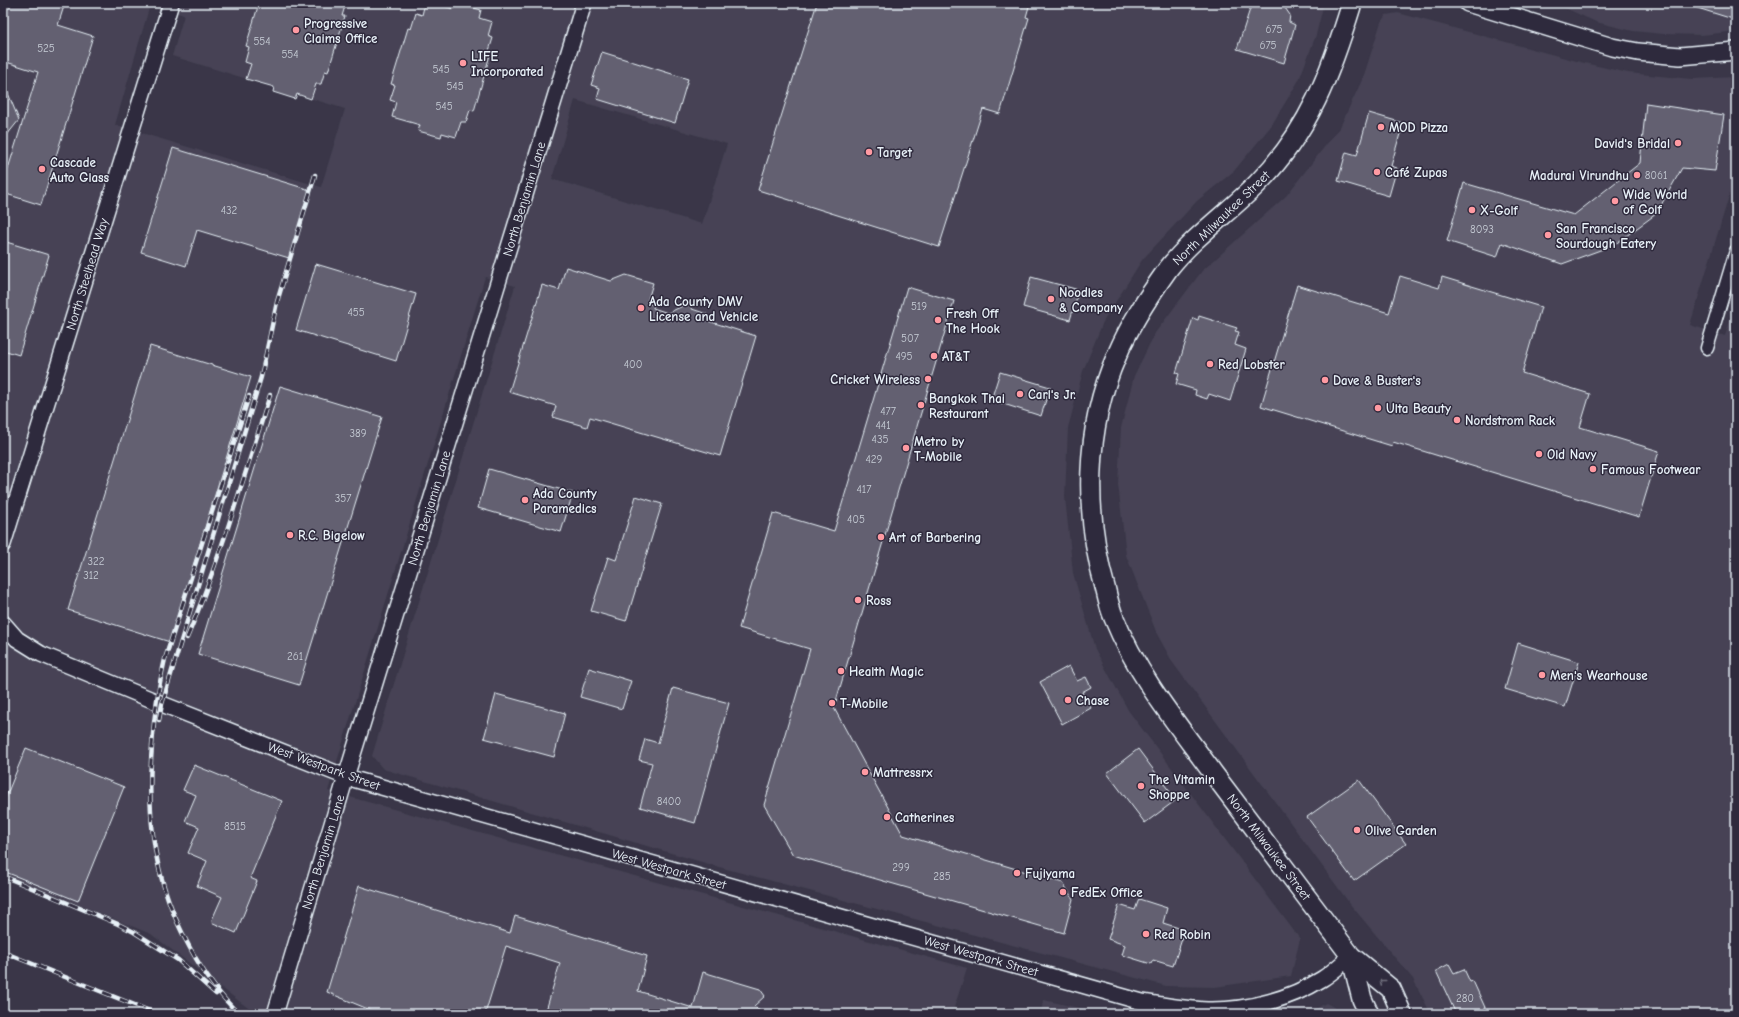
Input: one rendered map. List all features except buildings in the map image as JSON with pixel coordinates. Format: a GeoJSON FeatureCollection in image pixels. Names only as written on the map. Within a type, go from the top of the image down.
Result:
{"type":"FeatureCollection","features":[{"type":"Feature","properties":{"kind":"main road","name":"North Milwaukee Street"},"geometry":{"type":"LineString","coordinates":[[1352,3],[1339,46],[1319,96],[1307,119],[1280,159],[1258,184],[1195,240],[1172,265],[1150,294],[1132,322],[1115,358],[1103,395],[1095,431],[1091,468],[1092,515],[1094,542],[1113,617],[1162,704],[1351,956],[1391,989],[1402,1014]]}},
{"type":"Feature","properties":{"kind":"main road"},"geometry":{"type":"LineString","coordinates":[[1468,3],[1612,47],[1638,52],[1680,56],[1736,51]]}},
{"type":"Feature","properties":{"kind":"main road","name":"North Milwaukee Street"},"geometry":{"type":"LineString","coordinates":[[1351,956],[1362,1000],[1369,1014]]}},
{"type":"Feature","properties":{"kind":"street","name":"North Steelhead Way"},"geometry":{"type":"LineString","coordinates":[[3,544],[171,3]]}},
{"type":"Feature","properties":{"kind":"street","name":"North Benjamin Lane"},"geometry":{"type":"LineString","coordinates":[[275,1014],[346,777],[584,3]]}},
{"type":"Feature","properties":{"kind":"street"},"geometry":{"type":"LineString","coordinates":[[1707,348],[1736,251]]}},
{"type":"Feature","properties":{"kind":"street","name":"West Westpark Street"},"geometry":{"type":"LineString","coordinates":[[3,623],[17,639],[41,654],[346,777],[1142,1002],[1212,1010],[1259,1006],[1294,993],[1322,979],[1351,956]]}},
{"type":"Feature","properties":{"kind":"shaded area"},"geometry":{"type":"Polygon","coordinates":[[[3,3],[1324,3],[1316,35],[1299,80],[1271,126],[1234,171],[1197,201],[1142,260],[1103,322],[1083,371],[1068,428],[1065,497],[1073,573],[1095,649],[1128,710],[1300,939],[1291,976],[1215,987],[1166,986],[719,867],[383,769],[372,756],[515,286],[485,277],[328,791],[967,968],[952,1014],[256,1014],[151,934],[3,874],[3,3]],[[150,5],[115,125],[321,187],[345,109],[172,56],[184,15],[150,5]],[[575,100],[552,179],[702,224],[727,144],[575,100]]]}},
{"type":"Feature","properties":{"kind":"shaded area"},"geometry":{"type":"Polygon","coordinates":[[[1554,3],[1736,3],[1736,31],[1702,35],[1663,34],[1633,31],[1596,22],[1554,3]]]}},
{"type":"Feature","properties":{"kind":"shaded area"},"geometry":{"type":"Polygon","coordinates":[[[1398,13],[1580,62],[1628,73],[1692,79],[1736,77],[1736,173],[1690,325],[1725,336],[1736,302],[1736,1014],[1431,1014],[1413,979],[1350,904],[1173,663],[1157,634],[1126,555],[1118,484],[1121,428],[1134,376],[1155,333],[1202,271],[1286,196],[1340,127],[1363,78],[1381,22],[1386,15],[1398,13]]]}},
{"type":"Feature","properties":{"kind":"shaded area"},"geometry":{"type":"Polygon","coordinates":[[[1044,1000],[1105,1014],[1040,1014],[1044,1000]]]}},
{"type":"Feature","properties":{"kind":"shaded area"},"geometry":{"type":"Polygon","coordinates":[[[1326,1003],[1346,1014],[1307,1014],[1326,1003]]]}},
{"type":"Feature","properties":{"kind":"railway"},"geometry":{"type":"LineString","coordinates":[[159,720],[162,704],[261,377],[277,302],[315,175]]}},
{"type":"Feature","properties":{"kind":"railway"},"geometry":{"type":"LineString","coordinates":[[187,638],[221,548],[270,395]]}},
{"type":"Feature","properties":{"kind":"railway"},"geometry":{"type":"LineString","coordinates":[[239,1014],[218,991],[200,966],[178,923],[168,899],[155,850],[150,800],[150,773],[155,712],[165,659],[249,396]]}},
{"type":"Feature","properties":{"kind":"railway"},"geometry":{"type":"LineString","coordinates":[[3,876],[134,932],[178,960],[216,994]]}},
{"type":"Feature","properties":{"kind":"railway"},"geometry":{"type":"LineString","coordinates":[[3,952],[157,1014]]}},
{"type":"Feature","properties":{"kind":"place","name":"Progressive Claims Office"},"geometry":{"type":"Point","coordinates":[296,30]}},
{"type":"Feature","properties":{"kind":"place","name":"LIFE Incorporated"},"geometry":{"type":"Point","coordinates":[463,63]}},
{"type":"Feature","properties":{"kind":"place","name":"MOD Pizza"},"geometry":{"type":"Point","coordinates":[1381,127]}},
{"type":"Feature","properties":{"kind":"place","name":"David's Bridal"},"geometry":{"type":"Point","coordinates":[1678,143]}},
{"type":"Feature","properties":{"kind":"place","name":"Target"},"geometry":{"type":"Point","coordinates":[869,152]}},
{"type":"Feature","properties":{"kind":"place","name":"Cascade Auto Glass"},"geometry":{"type":"Point","coordinates":[42,169]}},
{"type":"Feature","properties":{"kind":"place","name":"Café Zupas"},"geometry":{"type":"Point","coordinates":[1377,172]}},
{"type":"Feature","properties":{"kind":"place","name":"Madurai Virundhu"},"geometry":{"type":"Point","coordinates":[1637,175]}},
{"type":"Feature","properties":{"kind":"place","name":"Wide World of Golf"},"geometry":{"type":"Point","coordinates":[1615,201]}},
{"type":"Feature","properties":{"kind":"place","name":"X-Golf"},"geometry":{"type":"Point","coordinates":[1472,210]}},
{"type":"Feature","properties":{"kind":"place","name":"San Francisco Sourdough Eatery"},"geometry":{"type":"Point","coordinates":[1548,235]}},
{"type":"Feature","properties":{"kind":"place","name":"Noodles & Company"},"geometry":{"type":"Point","coordinates":[1051,299]}},
{"type":"Feature","properties":{"kind":"place","name":"Ada County DMV License and Vehicle"},"geometry":{"type":"Point","coordinates":[641,308]}},
{"type":"Feature","properties":{"kind":"place","name":"Fresh Off The Hook"},"geometry":{"type":"Point","coordinates":[938,320]}},
{"type":"Feature","properties":{"kind":"place","name":"AT&T"},"geometry":{"type":"Point","coordinates":[934,356]}},
{"type":"Feature","properties":{"kind":"place","name":"Red Lobster"},"geometry":{"type":"Point","coordinates":[1210,364]}},
{"type":"Feature","properties":{"kind":"place","name":"Cricket Wireless"},"geometry":{"type":"Point","coordinates":[928,379]}},
{"type":"Feature","properties":{"kind":"place","name":"Dave & Buster's"},"geometry":{"type":"Point","coordinates":[1325,380]}},
{"type":"Feature","properties":{"kind":"place","name":"Carl's Jr."},"geometry":{"type":"Point","coordinates":[1020,394]}},
{"type":"Feature","properties":{"kind":"place","name":"Bangkok Thai Restaurant"},"geometry":{"type":"Point","coordinates":[921,405]}},
{"type":"Feature","properties":{"kind":"place","name":"Ulta Beauty"},"geometry":{"type":"Point","coordinates":[1378,408]}},
{"type":"Feature","properties":{"kind":"place","name":"Nordstrom Rack"},"geometry":{"type":"Point","coordinates":[1457,420]}},
{"type":"Feature","properties":{"kind":"place","name":"Metro by T-Mobile"},"geometry":{"type":"Point","coordinates":[906,448]}},
{"type":"Feature","properties":{"kind":"place","name":"Old Navy"},"geometry":{"type":"Point","coordinates":[1539,454]}},
{"type":"Feature","properties":{"kind":"place","name":"Famous Footwear"},"geometry":{"type":"Point","coordinates":[1593,469]}},
{"type":"Feature","properties":{"kind":"place","name":"Ada County Paramedics"},"geometry":{"type":"Point","coordinates":[525,500]}},
{"type":"Feature","properties":{"kind":"place","name":"R.C. Bigelow"},"geometry":{"type":"Point","coordinates":[290,535]}},
{"type":"Feature","properties":{"kind":"place","name":"Art of Barbering"},"geometry":{"type":"Point","coordinates":[881,537]}},
{"type":"Feature","properties":{"kind":"place","name":"Ross"},"geometry":{"type":"Point","coordinates":[858,600]}},
{"type":"Feature","properties":{"kind":"place","name":"Health Magic"},"geometry":{"type":"Point","coordinates":[841,671]}},
{"type":"Feature","properties":{"kind":"place","name":"Men's Wearhouse"},"geometry":{"type":"Point","coordinates":[1542,675]}},
{"type":"Feature","properties":{"kind":"place","name":"Chase"},"geometry":{"type":"Point","coordinates":[1068,700]}},
{"type":"Feature","properties":{"kind":"place","name":"T-Mobile"},"geometry":{"type":"Point","coordinates":[832,703]}},
{"type":"Feature","properties":{"kind":"place","name":"Mattressrx"},"geometry":{"type":"Point","coordinates":[865,772]}},
{"type":"Feature","properties":{"kind":"place","name":"The Vitamin Shoppe"},"geometry":{"type":"Point","coordinates":[1141,786]}},
{"type":"Feature","properties":{"kind":"place","name":"Catherines"},"geometry":{"type":"Point","coordinates":[887,817]}},
{"type":"Feature","properties":{"kind":"place","name":"Olive Garden"},"geometry":{"type":"Point","coordinates":[1357,830]}},
{"type":"Feature","properties":{"kind":"place","name":"Fujiyama"},"geometry":{"type":"Point","coordinates":[1017,873]}},
{"type":"Feature","properties":{"kind":"place","name":"FedEx Office"},"geometry":{"type":"Point","coordinates":[1063,892]}},
{"type":"Feature","properties":{"kind":"place","name":"Red Robin"},"geometry":{"type":"Point","coordinates":[1146,934]}}]}
